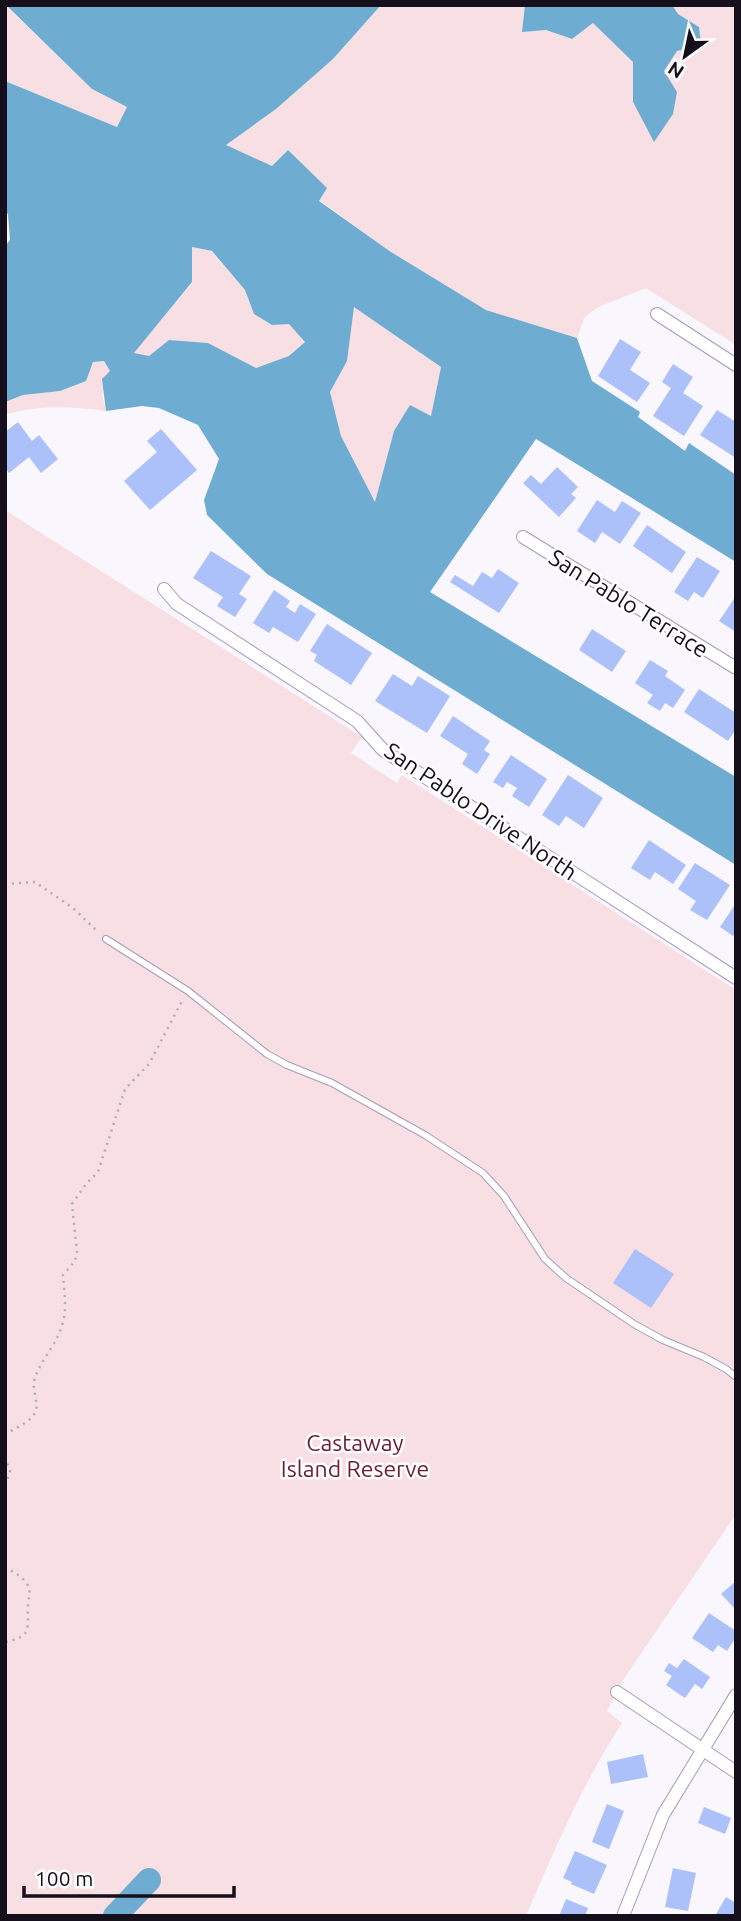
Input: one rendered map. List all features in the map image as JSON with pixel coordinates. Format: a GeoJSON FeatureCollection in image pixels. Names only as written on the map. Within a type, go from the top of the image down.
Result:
{"type":"FeatureCollection","features":[{"type":"Feature","properties":{"kind":"street"},"geometry":{"type":"LineString","coordinates":[[657,314],[736,366]]}},
{"type":"Feature","properties":{"kind":"street","name":"San Pablo Terrace"},"geometry":{"type":"LineString","coordinates":[[523,537],[736,668]]}},
{"type":"Feature","properties":{"kind":"street","name":"San Pablo Drive North"},"geometry":{"type":"LineString","coordinates":[[164,589],[177,604],[357,721],[383,750],[736,978]]}},
{"type":"Feature","properties":{"kind":"street"},"geometry":{"type":"LineString","coordinates":[[617,1692],[736,1772]]}},
{"type":"Feature","properties":{"kind":"street"},"geometry":{"type":"LineString","coordinates":[[623,1915],[663,1815],[736,1695]]}},
{"type":"Feature","properties":{"kind":"lane"},"geometry":{"type":"LineString","coordinates":[[106,939],[188,990],[267,1054],[286,1065],[332,1083],[425,1135],[483,1173],[504,1196],[545,1259],[566,1278],[635,1324],[726,1369],[736,1377]]}},
{"type":"Feature","properties":{"kind":"path"},"geometry":{"type":"LineString","coordinates":[[5,884],[35,882],[73,908],[106,939]]}},
{"type":"Feature","properties":{"kind":"path"},"geometry":{"type":"LineString","coordinates":[[5,1435],[32,1418],[37,1408],[33,1389],[36,1373],[62,1328],[66,1300],[63,1275],[75,1261],[77,1252],[72,1204],[98,1172],[125,1089],[149,1064],[188,990]]}},
{"type":"Feature","properties":{"kind":"path"},"geometry":{"type":"LineString","coordinates":[[5,1457],[10,1471],[5,1486]]}},
{"type":"Feature","properties":{"kind":"path"},"geometry":{"type":"LineString","coordinates":[[5,1567],[20,1576],[29,1586],[30,1595],[28,1629],[23,1637],[5,1642]]}},
{"type":"Feature","properties":{"kind":"green space"},"geometry":{"type":"Polygon","coordinates":[[[5,5],[92,89],[127,107],[117,127],[5,81],[5,5]]]}},
{"type":"Feature","properties":{"kind":"green space"},"geometry":{"type":"Polygon","coordinates":[[[381,5],[525,5],[522,32],[546,30],[572,39],[593,23],[633,62],[633,102],[654,141],[664,71],[677,51],[699,27],[678,14],[672,5],[736,5],[736,345],[646,288],[598,307],[584,318],[577,338],[486,310],[391,252],[319,200],[288,150],[272,166],[226,145],[276,109],[333,59],[381,5]]]}},
{"type":"Feature","properties":{"kind":"green space"},"geometry":{"type":"Polygon","coordinates":[[[191,247],[211,251],[245,290],[254,314],[272,325],[289,323],[305,342],[290,356],[256,368],[208,343],[169,340],[149,356],[133,353],[192,283],[191,247]]]}},
{"type":"Feature","properties":{"kind":"green space"},"geometry":{"type":"Polygon","coordinates":[[[354,306],[441,367],[431,416],[394,431],[375,503],[341,436],[330,392],[347,361],[354,306]]]}},
{"type":"Feature","properties":{"kind":"green space"},"geometry":{"type":"Polygon","coordinates":[[[104,361],[110,371],[102,394],[106,411],[43,408],[5,415],[5,402],[23,395],[60,391],[93,362],[104,361]]]}},
{"type":"Feature","properties":{"kind":"green space","name":"Castaway Island Reserve"},"geometry":{"type":"Polygon","coordinates":[[[5,510],[362,737],[351,753],[397,783],[402,775],[736,990],[736,1514],[625,1677],[607,1711],[622,1723],[582,1793],[526,1916],[5,1916],[5,510]]]}},
{"type":"Feature","properties":{"kind":"water"},"geometry":{"type":"Polygon","coordinates":[[[6,5],[381,5],[333,59],[276,109],[226,145],[272,166],[288,150],[327,188],[319,201],[391,252],[486,310],[577,338],[592,381],[640,412],[638,417],[685,451],[689,443],[736,475],[736,562],[536,439],[430,592],[736,777],[736,865],[267,574],[207,515],[204,500],[219,459],[198,425],[159,408],[142,406],[106,411],[102,379],[110,371],[104,361],[93,362],[86,381],[60,391],[23,395],[5,402],[5,246],[10,240],[8,214],[5,212],[5,81],[117,127],[127,107],[92,89],[6,5]],[[192,247],[192,282],[134,353],[149,356],[169,340],[208,343],[256,368],[289,356],[305,342],[289,324],[272,325],[254,314],[245,290],[212,251],[192,247]],[[354,307],[347,361],[330,392],[341,436],[375,502],[394,431],[410,405],[431,416],[441,367],[354,307]]]}},
{"type":"Feature","properties":{"kind":"water"},"geometry":{"type":"Polygon","coordinates":[[[525,5],[672,5],[678,14],[699,27],[701,44],[677,51],[664,71],[677,92],[673,114],[654,142],[633,102],[633,62],[593,23],[572,39],[546,30],[522,32],[525,5]]]}},
{"type":"Feature","properties":{"kind":"building"},"geometry":{"type":"Polygon","coordinates":[[[620,339],[641,352],[630,370],[650,383],[637,402],[598,376],[620,339]]]}},
{"type":"Feature","properties":{"kind":"building"},"geometry":{"type":"Polygon","coordinates":[[[673,364],[693,377],[683,393],[703,406],[684,436],[653,416],[671,388],[662,382],[673,364]]]}},
{"type":"Feature","properties":{"kind":"building"},"geometry":{"type":"Polygon","coordinates":[[[717,410],[736,422],[736,458],[700,435],[717,410]]]}},
{"type":"Feature","properties":{"kind":"building"},"geometry":{"type":"Polygon","coordinates":[[[18,422],[32,441],[39,435],[58,459],[41,473],[29,457],[9,473],[5,467],[5,432],[18,422]]]}},
{"type":"Feature","properties":{"kind":"building"},"geometry":{"type":"Polygon","coordinates":[[[161,429],[197,470],[150,510],[124,481],[157,452],[147,441],[161,429]]]}},
{"type":"Feature","properties":{"kind":"building"},"geometry":{"type":"Polygon","coordinates":[[[557,467],[578,487],[571,494],[576,498],[559,517],[523,483],[531,475],[541,484],[557,467]]]}},
{"type":"Feature","properties":{"kind":"building"},"geometry":{"type":"Polygon","coordinates":[[[597,500],[615,512],[622,501],[641,513],[620,544],[602,532],[595,543],[577,531],[597,500]]]}},
{"type":"Feature","properties":{"kind":"building"},"geometry":{"type":"Polygon","coordinates":[[[647,525],[686,552],[672,573],[633,546],[647,525]]]}},
{"type":"Feature","properties":{"kind":"building"},"geometry":{"type":"Polygon","coordinates":[[[211,551],[251,576],[239,594],[247,599],[235,617],[217,606],[223,597],[193,578],[211,551]]]}},
{"type":"Feature","properties":{"kind":"building"},"geometry":{"type":"Polygon","coordinates":[[[697,557],[720,571],[703,598],[694,592],[688,601],[674,592],[697,557]]]}},
{"type":"Feature","properties":{"kind":"building"},"geometry":{"type":"Polygon","coordinates":[[[498,569],[519,583],[499,613],[450,582],[455,575],[473,586],[482,572],[492,578],[498,569]]]}},
{"type":"Feature","properties":{"kind":"building"},"geometry":{"type":"Polygon","coordinates":[[[274,590],[290,601],[286,607],[295,613],[300,604],[316,614],[298,642],[273,627],[269,633],[253,623],[274,590]]]}},
{"type":"Feature","properties":{"kind":"building"},"geometry":{"type":"Polygon","coordinates":[[[736,596],[736,632],[719,621],[736,596]]]}},
{"type":"Feature","properties":{"kind":"building"},"geometry":{"type":"Polygon","coordinates":[[[327,624],[372,653],[351,685],[314,661],[317,655],[310,651],[327,624]]]}},
{"type":"Feature","properties":{"kind":"building"},"geometry":{"type":"Polygon","coordinates":[[[592,629],[626,651],[612,672],[579,650],[592,629]]]}},
{"type":"Feature","properties":{"kind":"building"},"geometry":{"type":"Polygon","coordinates":[[[650,660],[668,671],[665,676],[685,690],[673,708],[665,703],[660,711],[647,703],[653,695],[635,683],[650,660]]]}},
{"type":"Feature","properties":{"kind":"building"},"geometry":{"type":"Polygon","coordinates":[[[393,674],[412,686],[418,676],[450,696],[427,733],[375,701],[393,674]]]}},
{"type":"Feature","properties":{"kind":"building"},"geometry":{"type":"Polygon","coordinates":[[[699,689],[736,713],[736,729],[728,741],[684,712],[699,689]]]}},
{"type":"Feature","properties":{"kind":"building"},"geometry":{"type":"Polygon","coordinates":[[[453,716],[490,741],[484,750],[490,754],[477,774],[462,764],[468,754],[440,736],[453,716]]]}},
{"type":"Feature","properties":{"kind":"building"},"geometry":{"type":"Polygon","coordinates":[[[511,755],[547,779],[529,807],[512,796],[517,788],[507,782],[503,788],[493,782],[511,755]]]}},
{"type":"Feature","properties":{"kind":"building"},"geometry":{"type":"Polygon","coordinates":[[[568,775],[603,798],[584,828],[566,816],[559,826],[542,815],[568,775]]]}},
{"type":"Feature","properties":{"kind":"building"},"geometry":{"type":"Polygon","coordinates":[[[649,840],[686,865],[673,884],[655,872],[650,880],[631,868],[649,840]]]}},
{"type":"Feature","properties":{"kind":"building"},"geometry":{"type":"Polygon","coordinates":[[[695,863],[730,885],[707,920],[690,910],[696,901],[678,889],[695,863]]]}},
{"type":"Feature","properties":{"kind":"building"},"geometry":{"type":"Polygon","coordinates":[[[736,903],[736,932],[733,936],[720,927],[736,903]]]}},
{"type":"Feature","properties":{"kind":"building"},"geometry":{"type":"Polygon","coordinates":[[[635,1249],[674,1274],[651,1308],[613,1283],[635,1249]]]}},
{"type":"Feature","properties":{"kind":"building"},"geometry":{"type":"Polygon","coordinates":[[[736,1581],[736,1610],[721,1594],[736,1581]]]}},
{"type":"Feature","properties":{"kind":"building"},"geometry":{"type":"Polygon","coordinates":[[[709,1613],[736,1631],[736,1637],[727,1651],[718,1645],[713,1652],[692,1638],[709,1613]]]}},
{"type":"Feature","properties":{"kind":"building"},"geometry":{"type":"Polygon","coordinates":[[[684,1659],[710,1677],[702,1689],[695,1684],[685,1698],[666,1685],[672,1676],[664,1671],[669,1663],[677,1668],[684,1659]]]}},
{"type":"Feature","properties":{"kind":"building"},"geometry":{"type":"Polygon","coordinates":[[[643,1754],[648,1777],[611,1784],[607,1762],[643,1754]]]}},
{"type":"Feature","properties":{"kind":"building"},"geometry":{"type":"Polygon","coordinates":[[[607,1804],[624,1811],[609,1849],[592,1842],[607,1804]]]}},
{"type":"Feature","properties":{"kind":"building"},"geometry":{"type":"Polygon","coordinates":[[[704,1807],[731,1818],[725,1834],[698,1823],[704,1807]]]}},
{"type":"Feature","properties":{"kind":"building"},"geometry":{"type":"Polygon","coordinates":[[[575,1851],[607,1865],[594,1894],[563,1878],[575,1851]]]}},
{"type":"Feature","properties":{"kind":"building"},"geometry":{"type":"Polygon","coordinates":[[[673,1868],[696,1873],[688,1911],[665,1907],[673,1868]]]}},
{"type":"Feature","properties":{"kind":"building"},"geometry":{"type":"Polygon","coordinates":[[[726,1897],[736,1903],[736,1916],[715,1916],[726,1897]]]}},
{"type":"Feature","properties":{"kind":"building"},"geometry":{"type":"Polygon","coordinates":[[[566,1899],[588,1908],[585,1916],[559,1916],[566,1899]]]}},
{"type":"Feature","properties":{"kind":"waterway"},"geometry":{"type":"LineString","coordinates":[[115,1916],[149,1880]]}}]}
